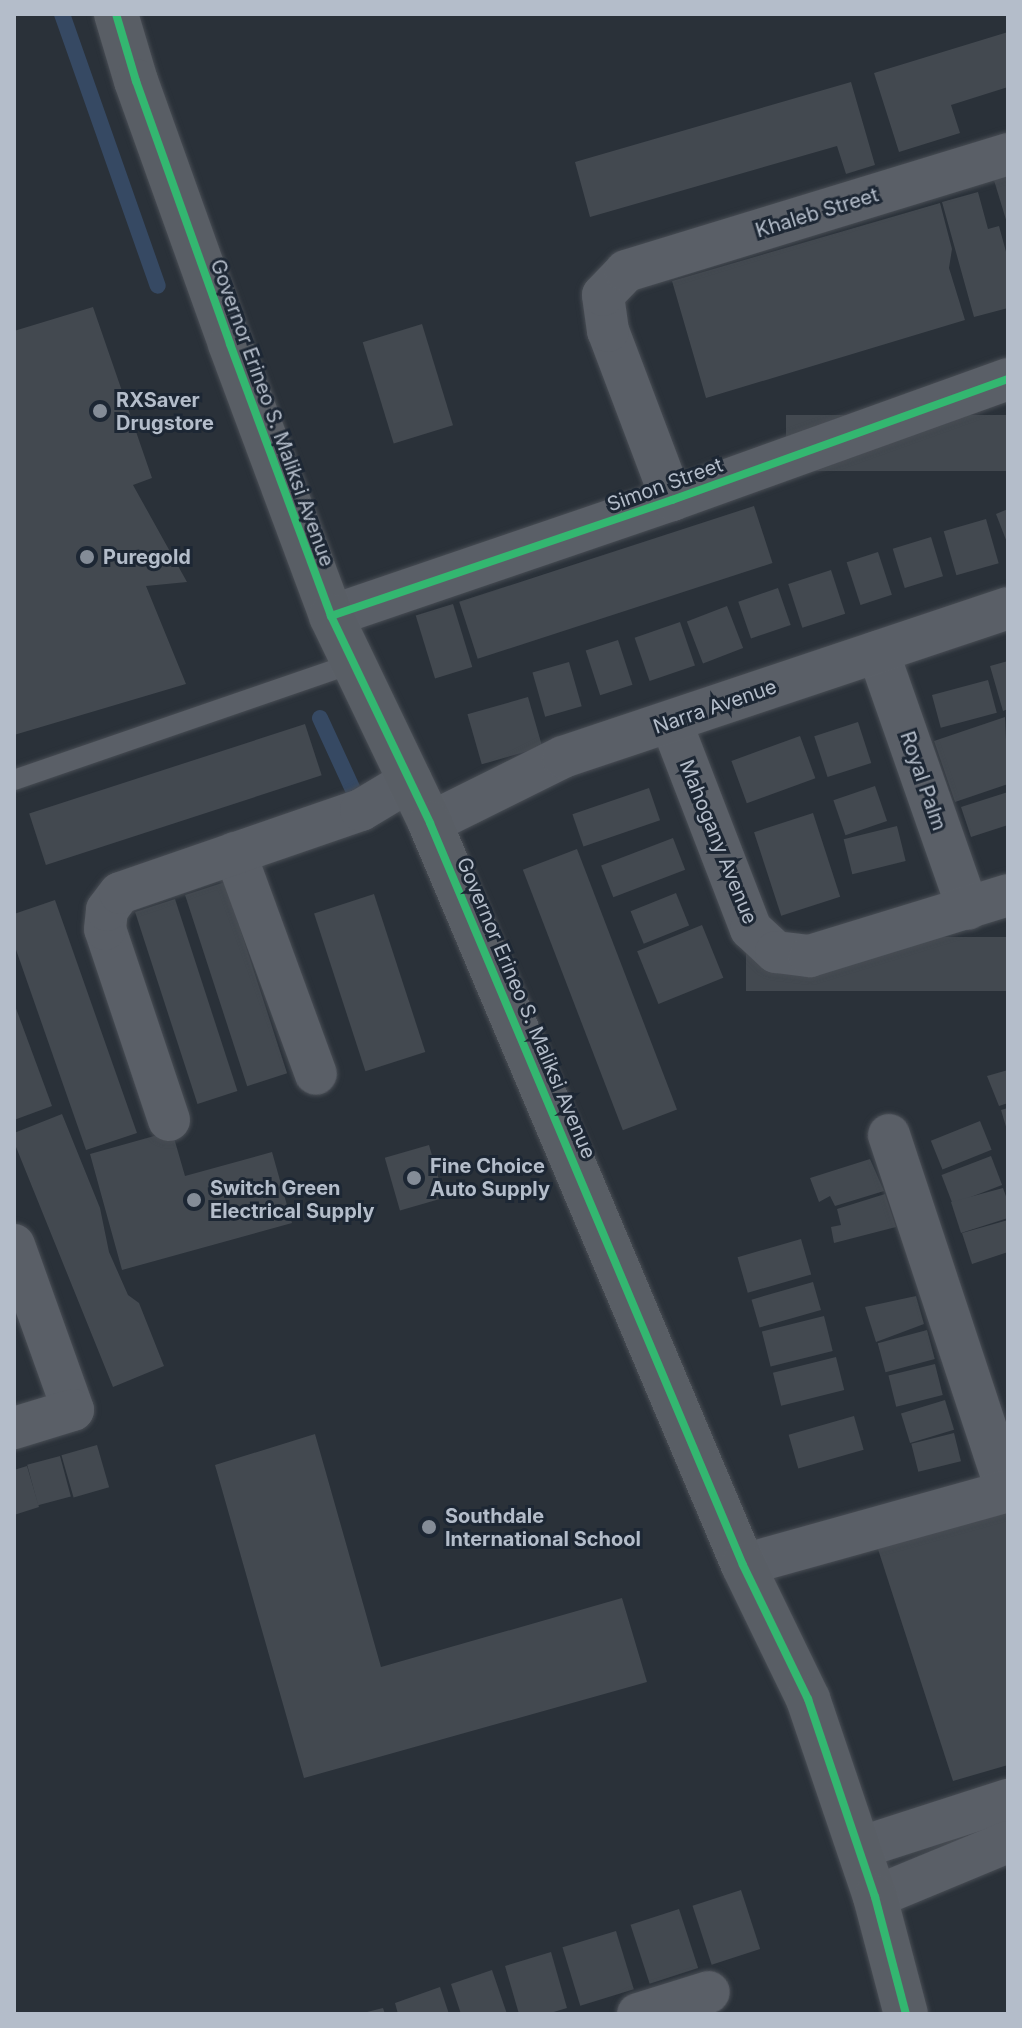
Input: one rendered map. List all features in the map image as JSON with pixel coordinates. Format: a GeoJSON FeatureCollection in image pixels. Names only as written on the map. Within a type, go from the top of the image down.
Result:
{"type":"FeatureCollection","features":[{"type":"Feature","properties":{"kind":"main road","name":"Governor Erineo S. Maliksi Avenue"},"geometry":{"type":"LineString","coordinates":[[116,14],[136,81],[219,315],[331,616],[430,823],[743,1565],[808,1699],[875,1897],[906,2014]]}},
{"type":"Feature","properties":{"kind":"street","name":"Khaleb Street"},"geometry":{"type":"LineString","coordinates":[[672,500],[608,331],[603,295],[626,271],[1008,154]]}},
{"type":"Feature","properties":{"kind":"street","name":"Simon Street"},"geometry":{"type":"LineString","coordinates":[[331,616],[672,500],[1008,379]]}},
{"type":"Feature","properties":{"kind":"street","name":"Narra Avenue"},"geometry":{"type":"LineString","coordinates":[[430,823],[563,757],[1008,608]]}},
{"type":"Feature","properties":{"kind":"street","name":"Royal Palm"},"geometry":{"type":"LineString","coordinates":[[878,652],[968,909]]}},
{"type":"Feature","properties":{"kind":"street","name":"Mahogany Avenue"},"geometry":{"type":"LineString","coordinates":[[671,722],[751,929],[776,952],[810,956],[1008,895]]}},
{"type":"Feature","properties":{"kind":"street"},"geometry":{"type":"LineString","coordinates":[[169,1120],[105,929],[107,910],[120,893],[361,810],[411,780]]}},
{"type":"Feature","properties":{"kind":"street"},"geometry":{"type":"LineString","coordinates":[[235,853],[316,1074]]}},
{"type":"Feature","properties":{"kind":"street"},"geometry":{"type":"LineString","coordinates":[[743,1565],[1008,1491],[889,1135]]}},
{"type":"Feature","properties":{"kind":"street"},"geometry":{"type":"LineString","coordinates":[[14,1246],[73,1410],[14,1428]]}},
{"type":"Feature","properties":{"kind":"street"},"geometry":{"type":"LineString","coordinates":[[859,1848],[1008,1800]]}},
{"type":"Feature","properties":{"kind":"street"},"geometry":{"type":"LineString","coordinates":[[875,1897],[1008,1842]]}},
{"type":"Feature","properties":{"kind":"street"},"geometry":{"type":"LineString","coordinates":[[638,2014],[709,1992]]}},
{"type":"Feature","properties":{"kind":"lane"},"geometry":{"type":"LineString","coordinates":[[14,780],[353,663]]}},
{"type":"Feature","properties":{"kind":"building"},"geometry":{"type":"Polygon","coordinates":[[[1008,32],[1008,87],[951,105],[960,133],[899,152],[874,73],[1008,32]]]}},
{"type":"Feature","properties":{"kind":"building"},"geometry":{"type":"Polygon","coordinates":[[[851,82],[875,165],[846,174],[837,146],[590,217],[575,162],[851,82]]]}},
{"type":"Feature","properties":{"kind":"building"},"geometry":{"type":"Polygon","coordinates":[[[1008,173],[1008,223],[1007,223],[993,177],[1008,173]]]}},
{"type":"Feature","properties":{"kind":"building"},"geometry":{"type":"Polygon","coordinates":[[[978,192],[988,229],[999,226],[1008,259],[1008,308],[974,317],[942,202],[978,192]]]}},
{"type":"Feature","properties":{"kind":"building"},"geometry":{"type":"Polygon","coordinates":[[[940,203],[952,249],[949,268],[965,320],[706,398],[672,281],[940,203]]]}},
{"type":"Feature","properties":{"kind":"building"},"geometry":{"type":"Polygon","coordinates":[[[93,307],[152,478],[133,485],[187,582],[146,586],[186,684],[14,735],[14,331],[93,307]]]}},
{"type":"Feature","properties":{"kind":"building"},"geometry":{"type":"Polygon","coordinates":[[[422,324],[453,425],[394,443],[363,342],[422,324]]]}},
{"type":"Feature","properties":{"kind":"building"},"geometry":{"type":"Polygon","coordinates":[[[786,415],[1008,415],[1008,471],[786,471],[786,415]]]}},
{"type":"Feature","properties":{"kind":"building"},"geometry":{"type":"Polygon","coordinates":[[[754,506],[773,563],[478,659],[459,602],[754,506]]]}},
{"type":"Feature","properties":{"kind":"building"},"geometry":{"type":"Polygon","coordinates":[[[1008,509],[1008,545],[996,514],[1008,509]]]}},
{"type":"Feature","properties":{"kind":"building"},"geometry":{"type":"Polygon","coordinates":[[[986,519],[999,563],[956,575],[944,531],[986,519]]]}},
{"type":"Feature","properties":{"kind":"building"},"geometry":{"type":"Polygon","coordinates":[[[931,537],[943,576],[905,588],[893,549],[931,537]]]}},
{"type":"Feature","properties":{"kind":"building"},"geometry":{"type":"Polygon","coordinates":[[[878,552],[892,595],[861,605],[847,562],[878,552]]]}},
{"type":"Feature","properties":{"kind":"building"},"geometry":{"type":"Polygon","coordinates":[[[831,570],[845,614],[802,628],[788,584],[831,570]]]}},
{"type":"Feature","properties":{"kind":"building"},"geometry":{"type":"Polygon","coordinates":[[[778,588],[791,625],[751,639],[738,602],[778,588]]]}},
{"type":"Feature","properties":{"kind":"building"},"geometry":{"type":"Polygon","coordinates":[[[453,604],[472,667],[435,679],[416,615],[453,604]]]}},
{"type":"Feature","properties":{"kind":"building"},"geometry":{"type":"Polygon","coordinates":[[[727,606],[743,648],[703,663],[687,621],[727,606]]]}},
{"type":"Feature","properties":{"kind":"building"},"geometry":{"type":"Polygon","coordinates":[[[680,622],[695,665],[650,681],[635,638],[680,622]]]}},
{"type":"Feature","properties":{"kind":"building"},"geometry":{"type":"Polygon","coordinates":[[[618,640],[633,685],[600,695],[586,651],[618,640]]]}},
{"type":"Feature","properties":{"kind":"building"},"geometry":{"type":"Polygon","coordinates":[[[1008,661],[1008,709],[1003,711],[990,666],[1008,661]]]}},
{"type":"Feature","properties":{"kind":"building"},"geometry":{"type":"Polygon","coordinates":[[[569,662],[582,706],[545,717],[532,672],[569,662]]]}},
{"type":"Feature","properties":{"kind":"building"},"geometry":{"type":"Polygon","coordinates":[[[988,680],[997,713],[941,728],[932,695],[988,680]]]}},
{"type":"Feature","properties":{"kind":"building"},"geometry":{"type":"Polygon","coordinates":[[[528,697],[542,747],[482,764],[467,714],[528,697]]]}},
{"type":"Feature","properties":{"kind":"building"},"geometry":{"type":"Polygon","coordinates":[[[1005,717],[1008,784],[955,802],[934,741],[1005,717]]]}},
{"type":"Feature","properties":{"kind":"building"},"geometry":{"type":"Polygon","coordinates":[[[858,722],[871,763],[828,777],[814,736],[858,722]]]}},
{"type":"Feature","properties":{"kind":"building"},"geometry":{"type":"Polygon","coordinates":[[[305,724],[322,775],[46,865],[29,814],[305,724]]]}},
{"type":"Feature","properties":{"kind":"building"},"geometry":{"type":"Polygon","coordinates":[[[800,736],[815,778],[747,803],[731,761],[800,736]]]}},
{"type":"Feature","properties":{"kind":"building"},"geometry":{"type":"Polygon","coordinates":[[[875,786],[887,821],[845,835],[833,800],[875,786]]]}},
{"type":"Feature","properties":{"kind":"building"},"geometry":{"type":"Polygon","coordinates":[[[649,788],[660,820],[583,847],[572,814],[649,788]]]}},
{"type":"Feature","properties":{"kind":"building"},"geometry":{"type":"Polygon","coordinates":[[[1008,792],[1008,825],[971,837],[961,807],[1008,792]]]}},
{"type":"Feature","properties":{"kind":"building"},"geometry":{"type":"Polygon","coordinates":[[[813,813],[840,897],[781,916],[754,832],[813,813]]]}},
{"type":"Feature","properties":{"kind":"building"},"geometry":{"type":"Polygon","coordinates":[[[897,826],[906,861],[852,874],[844,839],[897,826]]]}},
{"type":"Feature","properties":{"kind":"building"},"geometry":{"type":"Polygon","coordinates":[[[673,838],[685,870],[613,897],[601,866],[673,838]]]}},
{"type":"Feature","properties":{"kind":"building"},"geometry":{"type":"Polygon","coordinates":[[[577,849],[677,1109],[623,1130],[523,870],[577,849]]]}},
{"type":"Feature","properties":{"kind":"building"},"geometry":{"type":"Polygon","coordinates":[[[225,882],[287,1073],[247,1086],[185,895],[225,882]]]}},
{"type":"Feature","properties":{"kind":"building"},"geometry":{"type":"Polygon","coordinates":[[[676,893],[689,925],[644,944],[631,911],[676,893]]]}},
{"type":"Feature","properties":{"kind":"building"},"geometry":{"type":"Polygon","coordinates":[[[374,894],[425,1052],[365,1071],[314,913],[374,894]]]}},
{"type":"Feature","properties":{"kind":"building"},"geometry":{"type":"Polygon","coordinates":[[[175,899],[237,1091],[197,1104],[135,912],[175,899]]]}},
{"type":"Feature","properties":{"kind":"building"},"geometry":{"type":"Polygon","coordinates":[[[55,900],[137,1133],[86,1150],[14,944],[14,914],[55,900]]]}},
{"type":"Feature","properties":{"kind":"building"},"geometry":{"type":"Polygon","coordinates":[[[702,925],[723,978],[658,1004],[637,951],[702,925]]]}},
{"type":"Feature","properties":{"kind":"building"},"geometry":{"type":"Polygon","coordinates":[[[746,937],[1008,937],[1008,991],[746,991],[746,937]]]}},
{"type":"Feature","properties":{"kind":"building"},"geometry":{"type":"Polygon","coordinates":[[[14,1003],[52,1106],[14,1120],[14,1003]]]}},
{"type":"Feature","properties":{"kind":"building"},"geometry":{"type":"Polygon","coordinates":[[[1008,1070],[1008,1103],[999,1106],[987,1076],[1008,1070]]]}},
{"type":"Feature","properties":{"kind":"building"},"geometry":{"type":"Polygon","coordinates":[[[1008,1108],[1008,1130],[1007,1130],[1001,1110],[1008,1108]]]}},
{"type":"Feature","properties":{"kind":"building"},"geometry":{"type":"Polygon","coordinates":[[[62,1114],[100,1208],[109,1252],[128,1295],[139,1303],[164,1366],[113,1387],[14,1142],[14,1133],[62,1114]]]}},
{"type":"Feature","properties":{"kind":"building"},"geometry":{"type":"Polygon","coordinates":[[[980,1121],[992,1150],[942,1170],[931,1141],[980,1121]]]}},
{"type":"Feature","properties":{"kind":"building","name":"Switch Green Electrical Supply"},"geometry":{"type":"Polygon","coordinates":[[[172,1131],[185,1176],[272,1152],[292,1223],[122,1270],[90,1154],[172,1131]]]}},
{"type":"Feature","properties":{"kind":"building","name":"Fine Choice Auto Supply"},"geometry":{"type":"Polygon","coordinates":[[[429,1145],[444,1198],[400,1211],[385,1158],[429,1145]]]}},
{"type":"Feature","properties":{"kind":"building"},"geometry":{"type":"Polygon","coordinates":[[[991,1156],[1002,1185],[953,1204],[942,1175],[991,1156]]]}},
{"type":"Feature","properties":{"kind":"building"},"geometry":{"type":"Polygon","coordinates":[[[870,1159],[884,1191],[835,1206],[830,1196],[819,1202],[810,1178],[870,1159]]]}},
{"type":"Feature","properties":{"kind":"building"},"geometry":{"type":"Polygon","coordinates":[[[1003,1188],[1008,1202],[1008,1218],[961,1233],[951,1202],[1003,1188]]]}},
{"type":"Feature","properties":{"kind":"building"},"geometry":{"type":"Polygon","coordinates":[[[885,1194],[896,1227],[834,1243],[831,1227],[841,1225],[837,1209],[885,1194]]]}},
{"type":"Feature","properties":{"kind":"building"},"geometry":{"type":"Polygon","coordinates":[[[1008,1220],[1008,1252],[972,1264],[962,1233],[1008,1220]]]}},
{"type":"Feature","properties":{"kind":"building"},"geometry":{"type":"Polygon","coordinates":[[[801,1239],[811,1275],[748,1293],[738,1257],[801,1239]]]}},
{"type":"Feature","properties":{"kind":"building"},"geometry":{"type":"Polygon","coordinates":[[[813,1282],[821,1310],[759,1328],[751,1300],[813,1282]]]}},
{"type":"Feature","properties":{"kind":"building"},"geometry":{"type":"Polygon","coordinates":[[[916,1296],[924,1324],[876,1342],[865,1307],[916,1296]]]}},
{"type":"Feature","properties":{"kind":"building"},"geometry":{"type":"Polygon","coordinates":[[[824,1316],[833,1351],[771,1366],[762,1331],[824,1316]]]}},
{"type":"Feature","properties":{"kind":"building"},"geometry":{"type":"Polygon","coordinates":[[[927,1330],[935,1359],[886,1372],[878,1343],[927,1330]]]}},
{"type":"Feature","properties":{"kind":"building"},"geometry":{"type":"Polygon","coordinates":[[[836,1357],[844,1390],[781,1406],[773,1373],[836,1357]]]}},
{"type":"Feature","properties":{"kind":"building"},"geometry":{"type":"Polygon","coordinates":[[[935,1364],[943,1395],[896,1407],[888,1376],[935,1364]]]}},
{"type":"Feature","properties":{"kind":"building"},"geometry":{"type":"Polygon","coordinates":[[[945,1400],[954,1430],[910,1443],[901,1413],[945,1400]]]}},
{"type":"Feature","properties":{"kind":"building"},"geometry":{"type":"Polygon","coordinates":[[[854,1416],[864,1450],[798,1468],[789,1435],[854,1416]]]}},
{"type":"Feature","properties":{"kind":"building"},"geometry":{"type":"Polygon","coordinates":[[[954,1433],[961,1461],[918,1472],[911,1444],[954,1433]]]}},
{"type":"Feature","properties":{"kind":"building"},"geometry":{"type":"Polygon","coordinates":[[[315,1434],[381,1667],[622,1598],[647,1682],[304,1778],[215,1465],[315,1434]]]}},
{"type":"Feature","properties":{"kind":"building"},"geometry":{"type":"Polygon","coordinates":[[[97,1445],[109,1487],[74,1497],[61,1455],[97,1445]]]}},
{"type":"Feature","properties":{"kind":"building"},"geometry":{"type":"Polygon","coordinates":[[[60,1456],[71,1497],[38,1505],[27,1465],[60,1456]]]}},
{"type":"Feature","properties":{"kind":"building"},"geometry":{"type":"Polygon","coordinates":[[[27,1466],[39,1507],[14,1515],[14,1470],[27,1466]]]}},
{"type":"Feature","properties":{"kind":"building"},"geometry":{"type":"Polygon","coordinates":[[[1008,1507],[1008,1765],[953,1781],[876,1543],[1008,1507]]]}},
{"type":"Feature","properties":{"kind":"building"},"geometry":{"type":"Polygon","coordinates":[[[741,1890],[760,1949],[712,1965],[692,1906],[741,1890]]]}},
{"type":"Feature","properties":{"kind":"building"},"geometry":{"type":"Polygon","coordinates":[[[679,1909],[698,1968],[650,1984],[630,1925],[679,1909]]]}},
{"type":"Feature","properties":{"kind":"building"},"geometry":{"type":"Polygon","coordinates":[[[616,1931],[634,1989],[580,2006],[562,1947],[616,1931]]]}},
{"type":"Feature","properties":{"kind":"building"},"geometry":{"type":"Polygon","coordinates":[[[551,1952],[567,2008],[547,2014],[519,2014],[505,1966],[551,1952]]]}},
{"type":"Feature","properties":{"kind":"building"},"geometry":{"type":"Polygon","coordinates":[[[492,1970],[507,2014],[461,2014],[451,1984],[492,1970]]]}},
{"type":"Feature","properties":{"kind":"building"},"geometry":{"type":"Polygon","coordinates":[[[440,1987],[449,2014],[398,2014],[395,2003],[440,1987]]]}},
{"type":"Feature","properties":{"kind":"building"},"geometry":{"type":"Polygon","coordinates":[[[383,2008],[385,2014],[363,2014],[363,2013],[383,2008]]]}},
{"type":"Feature","properties":{"kind":"waterway"},"geometry":{"type":"LineString","coordinates":[[62,14],[158,286]]}},
{"type":"Feature","properties":{"kind":"waterway"},"geometry":{"type":"LineString","coordinates":[[320,718],[354,792]]}},
{"type":"Feature","properties":{"kind":"cycle path"},"geometry":{"type":"LineString","coordinates":[[116,14],[136,81],[331,616],[430,823],[743,1565],[808,1699],[875,1897],[906,2014]]}},
{"type":"Feature","properties":{"kind":"cycle path"},"geometry":{"type":"LineString","coordinates":[[331,616],[672,500],[1008,379]]}},
{"type":"Feature","properties":{"kind":"place","name":"RXSaver Drugstore"},"geometry":{"type":"Point","coordinates":[100,411]}},
{"type":"Feature","properties":{"kind":"place","name":"Puregold"},"geometry":{"type":"Point","coordinates":[87,557]}},
{"type":"Feature","properties":{"kind":"place","name":"Fine Choice Auto Supply"},"geometry":{"type":"Point","coordinates":[414,1178]}},
{"type":"Feature","properties":{"kind":"place","name":"Switch Green Electrical Supply"},"geometry":{"type":"Point","coordinates":[194,1200]}},
{"type":"Feature","properties":{"kind":"place","name":"Southdale International School"},"geometry":{"type":"Point","coordinates":[429,1527]}}]}
